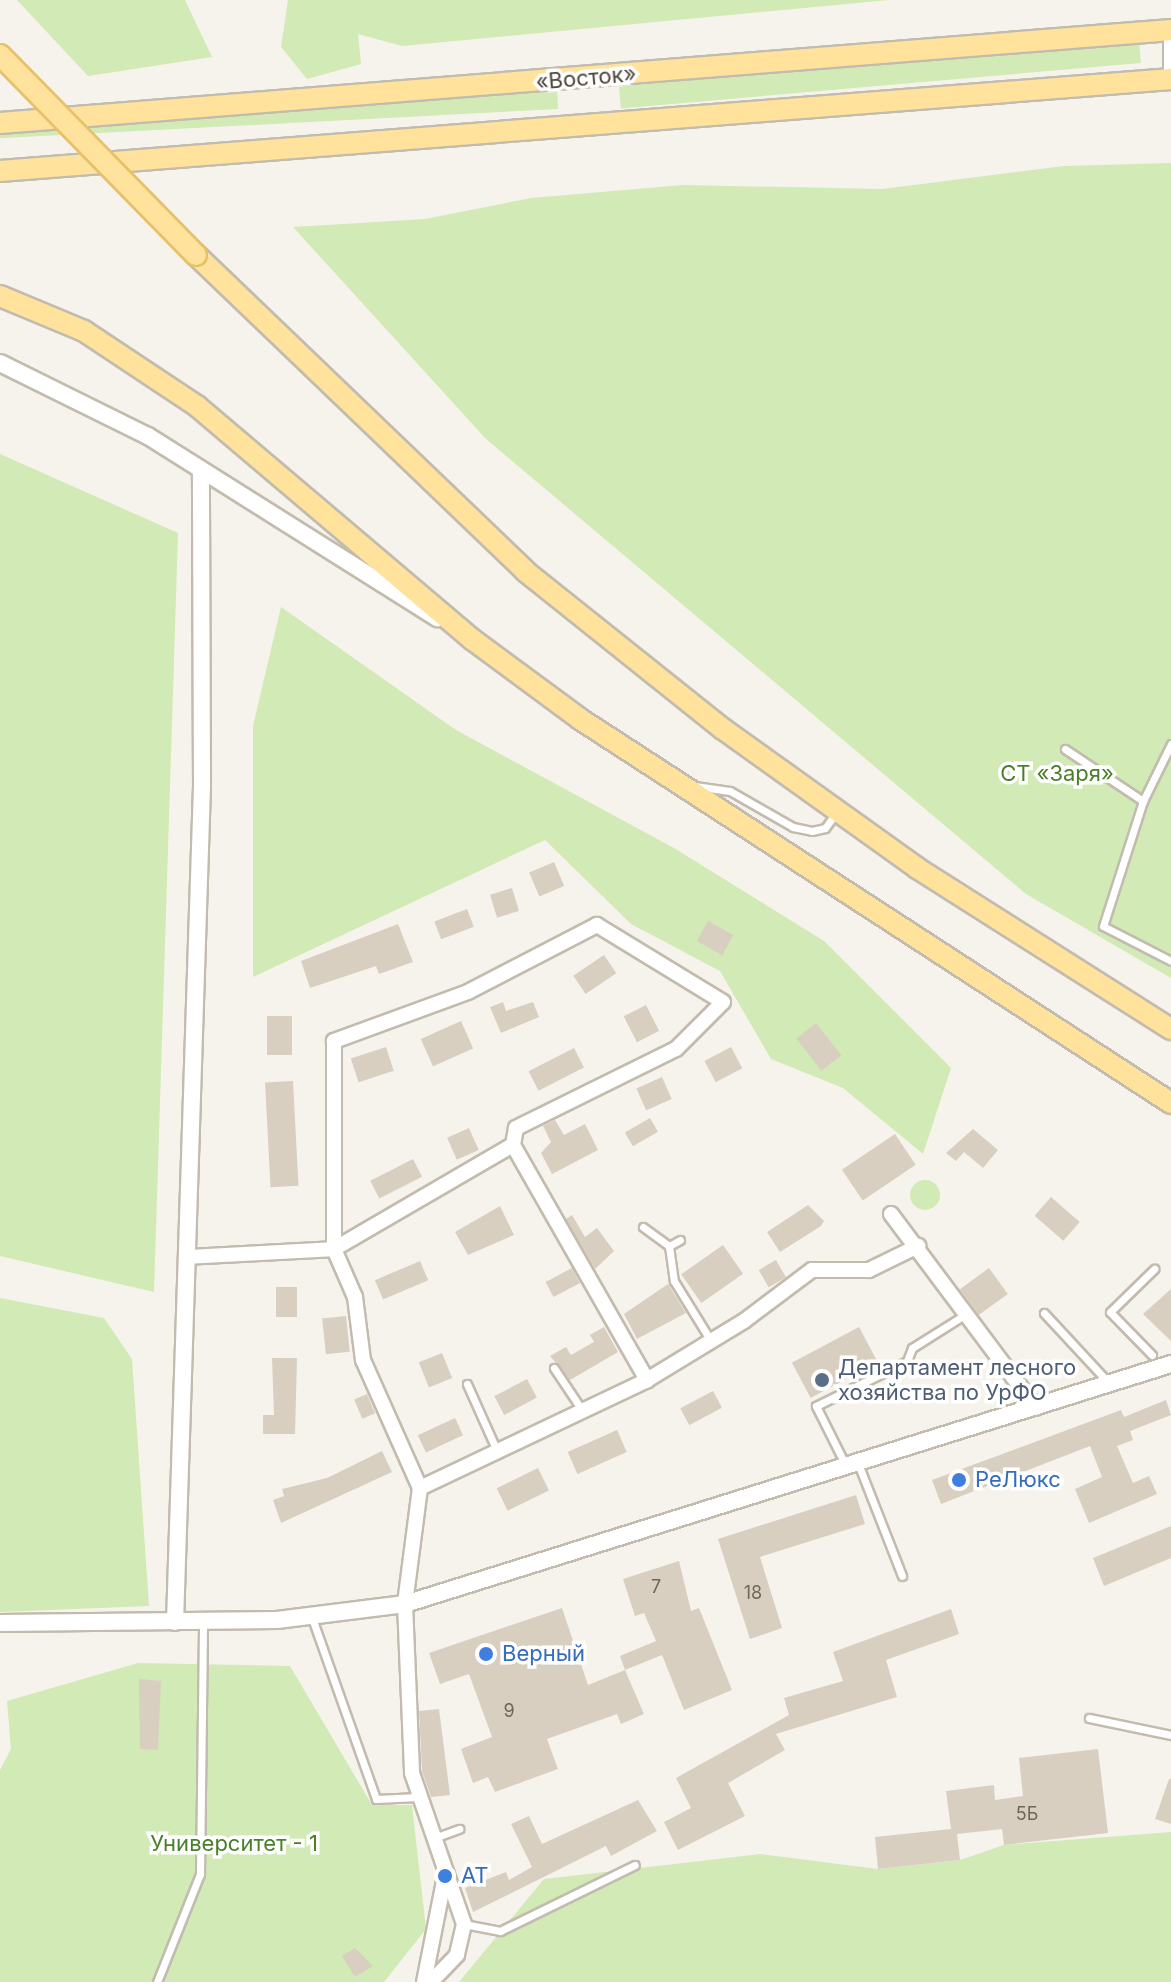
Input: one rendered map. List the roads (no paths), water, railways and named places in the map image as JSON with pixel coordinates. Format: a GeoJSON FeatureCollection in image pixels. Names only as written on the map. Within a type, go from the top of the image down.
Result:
{"type":"FeatureCollection","features":[{"type":"Feature","properties":{"kind":"main road","name":"«Восток»"},"geometry":{"type":"LineString","coordinates":[[0,123],[1171,30]]}},
{"type":"Feature","properties":{"kind":"main road"},"geometry":{"type":"LineString","coordinates":[[0,55],[196,255],[525,571],[837,811],[1001,924],[1171,1029]]}},
{"type":"Feature","properties":{"kind":"main road"},"geometry":{"type":"LineString","coordinates":[[0,171],[1171,79]]}},
{"type":"Feature","properties":{"kind":"main road"},"geometry":{"type":"LineString","coordinates":[[0,296],[84,331],[197,406],[473,640],[682,788],[1171,1103]]}},
{"type":"Feature","properties":{"kind":"street"},"geometry":{"type":"LineString","coordinates":[[1171,38],[1171,70]]}},
{"type":"Feature","properties":{"kind":"street"},"geometry":{"type":"LineString","coordinates":[[0,363],[87,402],[473,640]]}},
{"type":"Feature","properties":{"kind":"street"},"geometry":{"type":"LineString","coordinates":[[175,1622],[202,785],[201,474]]}},
{"type":"Feature","properties":{"kind":"street"},"geometry":{"type":"LineString","coordinates":[[431,1982],[457,1955],[464,1924],[418,1797],[405,1604],[420,1488],[363,1360],[355,1297],[334,1249],[334,1041],[468,992],[597,925],[723,1002],[676,1049],[516,1128],[513,1145],[647,1380]]}},
{"type":"Feature","properties":{"kind":"street"},"geometry":{"type":"LineString","coordinates":[[187,1257],[334,1249],[513,1145]]}},
{"type":"Feature","properties":{"kind":"street"},"geometry":{"type":"LineString","coordinates":[[891,1214],[918,1246],[1036,1408]]}},
{"type":"Feature","properties":{"kind":"street"},"geometry":{"type":"LineString","coordinates":[[420,1488],[647,1380],[711,1341],[812,1270],[869,1270],[918,1246]]}},
{"type":"Feature","properties":{"kind":"street"},"geometry":{"type":"LineString","coordinates":[[0,1623],[203,1623],[311,1616],[405,1604],[853,1468],[1171,1364]]}},
{"type":"Feature","properties":{"kind":"street"},"geometry":{"type":"LineString","coordinates":[[424,1982],[445,1872]]}},
{"type":"Feature","properties":{"kind":"lane"},"geometry":{"type":"LineString","coordinates":[[1171,744],[1143,801],[1103,926],[1171,961]]}},
{"type":"Feature","properties":{"kind":"lane"},"geometry":{"type":"LineString","coordinates":[[1065,749],[1143,801]]}},
{"type":"Feature","properties":{"kind":"lane"},"geometry":{"type":"LineString","coordinates":[[682,788],[712,785],[812,831],[825,828],[837,811]]}},
{"type":"Feature","properties":{"kind":"lane"},"geometry":{"type":"LineString","coordinates":[[643,1227],[669,1246],[674,1281],[711,1341]]}},
{"type":"Feature","properties":{"kind":"lane"},"geometry":{"type":"LineString","coordinates":[[669,1246],[680,1240]]}},
{"type":"Feature","properties":{"kind":"lane"},"geometry":{"type":"LineString","coordinates":[[1152,1355],[1110,1312],[1154,1269]]}},
{"type":"Feature","properties":{"kind":"lane"},"geometry":{"type":"LineString","coordinates":[[902,1576],[853,1468],[816,1406],[907,1361],[912,1348],[967,1313]]}},
{"type":"Feature","properties":{"kind":"lane"},"geometry":{"type":"LineString","coordinates":[[1044,1313],[1111,1385]]}},
{"type":"Feature","properties":{"kind":"lane"},"geometry":{"type":"LineString","coordinates":[[554,1368],[582,1410]]}},
{"type":"Feature","properties":{"kind":"lane"},"geometry":{"type":"LineString","coordinates":[[467,1384],[497,1451]]}},
{"type":"Feature","properties":{"kind":"lane"},"geometry":{"type":"LineString","coordinates":[[311,1616],[376,1799],[418,1797]]}},
{"type":"Feature","properties":{"kind":"lane"},"geometry":{"type":"LineString","coordinates":[[157,1982],[200,1874],[203,1623]]}},
{"type":"Feature","properties":{"kind":"lane"},"geometry":{"type":"LineString","coordinates":[[1089,1718],[1171,1735]]}},
{"type":"Feature","properties":{"kind":"lane"},"geometry":{"type":"LineString","coordinates":[[434,1838],[459,1829]]}},
{"type":"Feature","properties":{"kind":"lane"},"geometry":{"type":"LineString","coordinates":[[464,1924],[500,1931],[635,1865]]}},
{"type":"Feature","properties":{"kind":"place","name":"Департамент лесного хозяйства по УрФО"},"geometry":{"type":"Point","coordinates":[822,1380]}},
{"type":"Feature","properties":{"kind":"place","name":"РеЛюкс"},"geometry":{"type":"Point","coordinates":[959,1480]}},
{"type":"Feature","properties":{"kind":"place","name":"Верный"},"geometry":{"type":"Point","coordinates":[486,1654]}},
{"type":"Feature","properties":{"kind":"place","name":"AT"},"geometry":{"type":"Point","coordinates":[445,1876]}},
{"type":"Feature","properties":{"kind":"park label","name":"СТ «Заря»"},"geometry":{"type":"Point","coordinates":[1057,774]}},
{"type":"Feature","properties":{"kind":"park label","name":"Университет - 1"},"geometry":{"type":"Point","coordinates":[234,1844]}}]}
